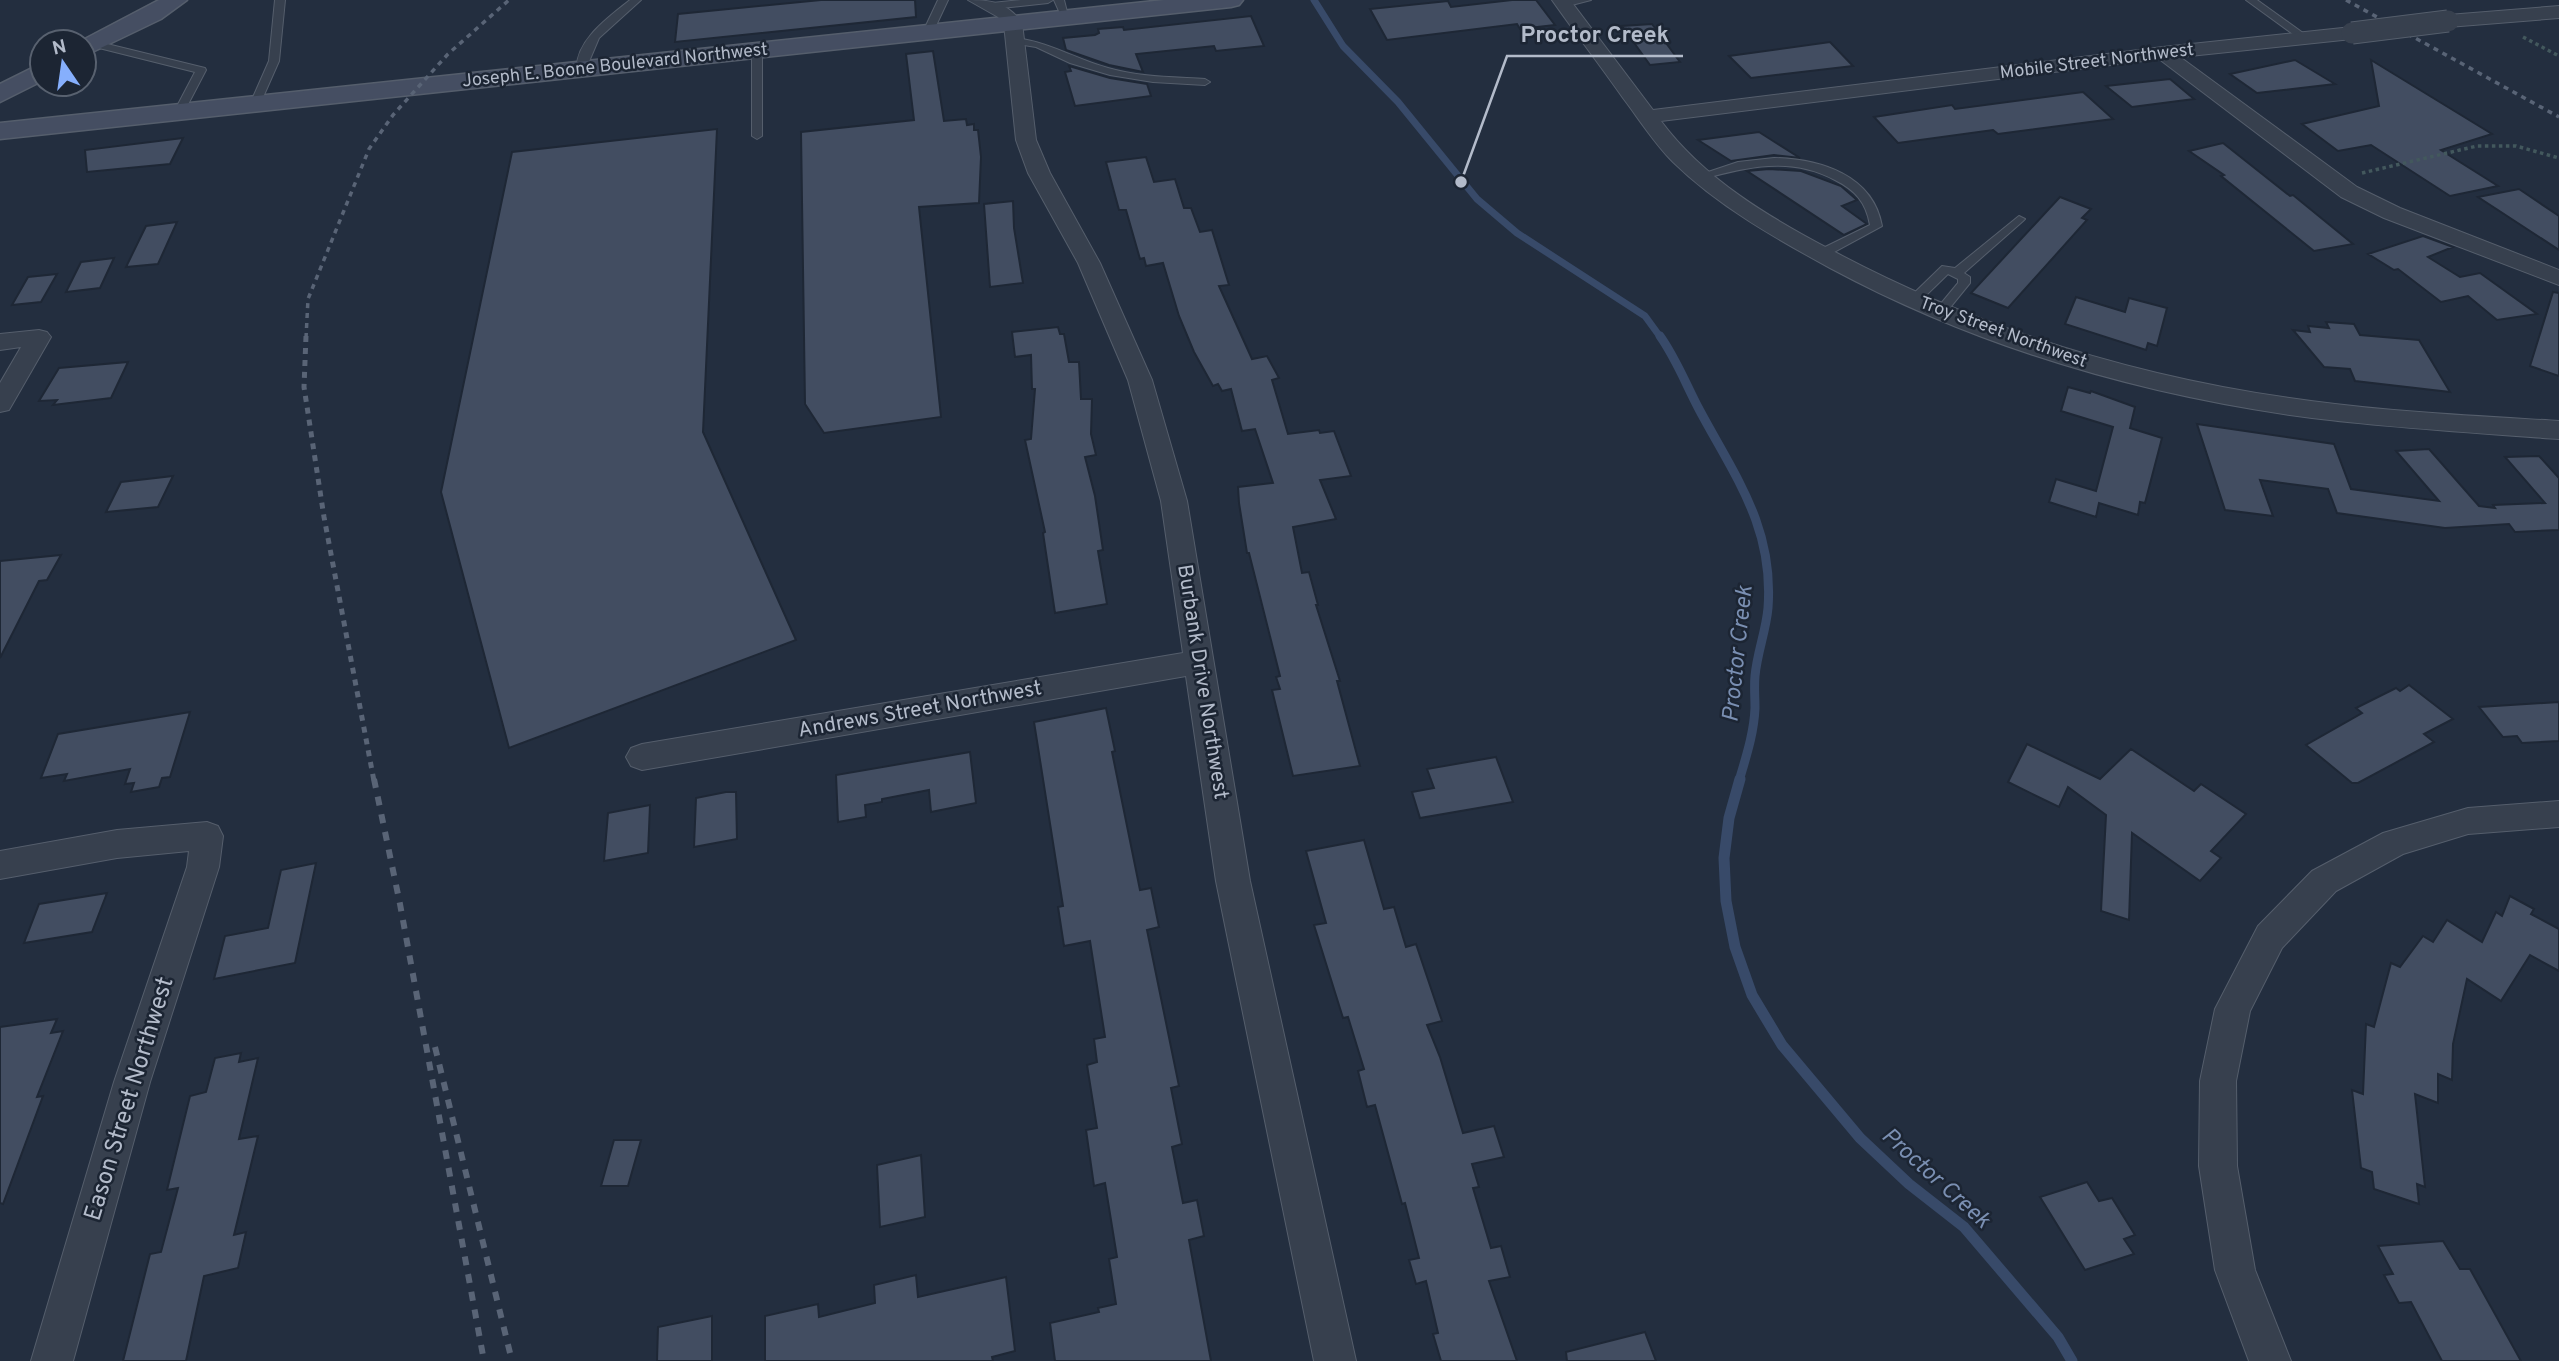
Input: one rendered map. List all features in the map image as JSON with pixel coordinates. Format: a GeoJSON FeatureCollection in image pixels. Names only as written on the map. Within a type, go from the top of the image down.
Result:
{"type":"FeatureCollection","features":[{"type":"Feature","properties":{"kind":"main road"},"geometry":{"type":"LineString","coordinates":[[98,42],[175,0]]}},
{"type":"Feature","properties":{"kind":"main road","name":"Joseph E. Boone Boulevard Northwest"},"geometry":{"type":"LineString","coordinates":[[0,131],[928,32],[1063,9],[1231,0]]}},
{"type":"Feature","properties":{"kind":"main road"},"geometry":{"type":"LineString","coordinates":[[0,94],[28,79]]}},
{"type":"Feature","properties":{"kind":"street"},"geometry":{"type":"LineString","coordinates":[[2455,0],[2486,17]]}},
{"type":"Feature","properties":{"kind":"street","name":"Troy Street Northwest"},"geometry":{"type":"LineString","coordinates":[[1571,1],[1648,117],[1679,156],[1764,222],[1913,301],[2004,337],[2093,365],[2200,391],[2309,409],[2559,430]]}},
{"type":"Feature","properties":{"kind":"street","name":"Mobile Street Northwest"},"geometry":{"type":"LineString","coordinates":[[1648,117],[2163,53],[2486,17],[2553,13]]}},
{"type":"Feature","properties":{"kind":"street","name":"Burbank Drive Northwest"},"geometry":{"type":"LineString","coordinates":[[999,18],[1026,140],[1039,173],[1089,263],[1140,380],[1174,501],[1233,881],[1335,1361]]}},
{"type":"Feature","properties":{"kind":"street"},"geometry":{"type":"LineString","coordinates":[[2163,53],[2329,179],[2392,213],[2559,278]]}},
{"type":"Feature","properties":{"kind":"street"},"geometry":{"type":"LineString","coordinates":[[0,342],[39,337],[0,404]]}},
{"type":"Feature","properties":{"kind":"street","name":"Andrews Street Northwest"},"geometry":{"type":"LineString","coordinates":[[642,758],[1199,662]]}},
{"type":"Feature","properties":{"kind":"street"},"geometry":{"type":"LineString","coordinates":[[2270,1361],[2235,1270],[2218,1166],[2218,1081],[2233,1009],[2270,937],[2324,881],[2394,843],[2468,821],[2559,814]]}},
{"type":"Feature","properties":{"kind":"street","name":"Eason Street Northwest"},"geometry":{"type":"LineString","coordinates":[[0,865],[117,844],[207,836],[203,867],[132,1082],[52,1361]]}},
{"type":"Feature","properties":{"kind":"lane"},"geometry":{"type":"LineString","coordinates":[[255,104],[274,61],[280,0]]}},
{"type":"Feature","properties":{"kind":"lane"},"geometry":{"type":"LineString","coordinates":[[581,69],[587,47],[595,33],[636,0]]}},
{"type":"Feature","properties":{"kind":"lane"},"geometry":{"type":"LineString","coordinates":[[928,32],[943,0]]}},
{"type":"Feature","properties":{"kind":"lane"},"geometry":{"type":"LineString","coordinates":[[999,18],[1048,0]]}},
{"type":"Feature","properties":{"kind":"lane"},"geometry":{"type":"LineString","coordinates":[[2250,0],[2305,38]]}},
{"type":"Feature","properties":{"kind":"lane"},"geometry":{"type":"LineString","coordinates":[[999,18],[1038,44],[1074,61],[1111,72],[1153,79],[1205,82]]}},
{"type":"Feature","properties":{"kind":"lane"},"geometry":{"type":"LineString","coordinates":[[98,48],[201,70],[179,112]]}},
{"type":"Feature","properties":{"kind":"lane"},"geometry":{"type":"LineString","coordinates":[[757,51],[757,136]]}},
{"type":"Feature","properties":{"kind":"lane"},"geometry":{"type":"LineString","coordinates":[[1702,176],[1735,165],[1777,159],[1826,169],[1865,194],[1873,206],[1876,226],[1821,254]]}},
{"type":"Feature","properties":{"kind":"lane"},"geometry":{"type":"LineString","coordinates":[[1958,272],[2019,219]]}},
{"type":"Feature","properties":{"kind":"lane"},"geometry":{"type":"LineString","coordinates":[[1913,301],[1946,268],[1958,272],[1964,277],[1964,284],[1940,312]]}},
{"type":"Feature","properties":{"kind":"path"},"geometry":{"type":"LineString","coordinates":[[2329,179],[2447,155],[2477,146],[2516,146],[2559,158]]}},
{"type":"Feature","properties":{"kind":"building"},"geometry":{"type":"Polygon","coordinates":[[[821,0],[915,0],[916,17],[675,42],[678,14],[821,0]]]}},
{"type":"Feature","properties":{"kind":"building"},"geometry":{"type":"Polygon","coordinates":[[[1536,0],[1555,25],[1520,29],[1517,24],[1387,40],[1370,9],[1448,1],[1451,7],[1536,0]]]}},
{"type":"Feature","properties":{"kind":"building"},"geometry":{"type":"Polygon","coordinates":[[[1251,16],[1264,46],[1216,51],[1214,46],[1136,54],[1143,72],[1109,65],[1066,50],[1063,38],[1095,35],[1099,33],[1098,29],[1123,27],[1124,30],[1251,16]]]}},
{"type":"Feature","properties":{"kind":"building"},"geometry":{"type":"Polygon","coordinates":[[[1652,24],[1680,62],[1650,65],[1622,26],[1652,24]]]}},
{"type":"Feature","properties":{"kind":"building"},"geometry":{"type":"Polygon","coordinates":[[[1830,42],[1853,66],[1751,78],[1729,56],[1830,42]]]}},
{"type":"Feature","properties":{"kind":"building"},"geometry":{"type":"Polygon","coordinates":[[[933,51],[944,121],[966,119],[967,125],[974,124],[974,130],[978,130],[981,157],[979,203],[919,207],[941,417],[824,433],[805,404],[801,132],[914,120],[906,54],[933,51]]]}},
{"type":"Feature","properties":{"kind":"building"},"geometry":{"type":"Polygon","coordinates":[[[2295,60],[2335,84],[2257,93],[2230,74],[2295,60]]]}},
{"type":"Feature","properties":{"kind":"building"},"geometry":{"type":"Polygon","coordinates":[[[2371,60],[2492,134],[2441,150],[2498,186],[2450,196],[2371,145],[2338,151],[2302,124],[2379,106],[2371,60]]]}},
{"type":"Feature","properties":{"kind":"building"},"geometry":{"type":"Polygon","coordinates":[[[1069,66],[1110,78],[1147,84],[1151,96],[1075,106],[1065,72],[1071,71],[1069,66]]]}},
{"type":"Feature","properties":{"kind":"building"},"geometry":{"type":"Polygon","coordinates":[[[2170,79],[2194,99],[2132,107],[2106,86],[2170,79]]]}},
{"type":"Feature","properties":{"kind":"building"},"geometry":{"type":"Polygon","coordinates":[[[2083,92],[2113,119],[1998,134],[1993,130],[1898,143],[1874,117],[1952,105],[1955,109],[2083,92]]]}},
{"type":"Feature","properties":{"kind":"building"},"geometry":{"type":"Polygon","coordinates":[[[717,129],[703,432],[796,640],[509,748],[441,492],[512,152],[717,129]]]}},
{"type":"Feature","properties":{"kind":"building"},"geometry":{"type":"Polygon","coordinates":[[[1759,132],[1800,158],[1774,155],[1731,161],[1698,140],[1759,132]]]}},
{"type":"Feature","properties":{"kind":"building"},"geometry":{"type":"Polygon","coordinates":[[[183,138],[170,164],[87,172],[85,150],[183,138]]]}},
{"type":"Feature","properties":{"kind":"building"},"geometry":{"type":"Polygon","coordinates":[[[2223,143],[2353,244],[2314,251],[2221,176],[2224,175],[2189,151],[2223,143]]]}},
{"type":"Feature","properties":{"kind":"building"},"geometry":{"type":"Polygon","coordinates":[[[1146,157],[1154,182],[1175,179],[1184,208],[1191,208],[1200,232],[1212,230],[1229,285],[1219,286],[1252,359],[1267,356],[1279,378],[1272,380],[1288,434],[1334,431],[1351,476],[1320,480],[1336,519],[1293,527],[1302,573],[1309,572],[1316,605],[1340,681],[1337,681],[1360,766],[1293,776],[1272,690],[1280,689],[1276,677],[1280,676],[1247,553],[1239,503],[1238,487],[1273,483],[1255,429],[1242,431],[1231,389],[1222,391],[1218,384],[1213,386],[1194,352],[1179,316],[1163,263],[1146,266],[1144,258],[1140,259],[1126,210],[1119,210],[1106,162],[1146,157]]]}},
{"type":"Feature","properties":{"kind":"building"},"geometry":{"type":"Polygon","coordinates":[[[1747,171],[1801,171],[1841,186],[1857,200],[1842,206],[1867,224],[1844,235],[1747,171]]]}},
{"type":"Feature","properties":{"kind":"building"},"geometry":{"type":"Polygon","coordinates":[[[2519,189],[2559,216],[2559,250],[2478,197],[2519,189]]]}},
{"type":"Feature","properties":{"kind":"building"},"geometry":{"type":"Polygon","coordinates":[[[2060,197],[2091,209],[2082,218],[2087,220],[2008,308],[1971,293],[2060,197]]]}},
{"type":"Feature","properties":{"kind":"building"},"geometry":{"type":"Polygon","coordinates":[[[1013,201],[1014,228],[1023,283],[990,287],[984,204],[1013,201]]]}},
{"type":"Feature","properties":{"kind":"building"},"geometry":{"type":"Polygon","coordinates":[[[177,222],[158,264],[126,267],[146,226],[177,222]]]}},
{"type":"Feature","properties":{"kind":"building"},"geometry":{"type":"Polygon","coordinates":[[[2423,236],[2453,247],[2428,257],[2460,277],[2480,273],[2537,314],[2497,320],[2468,296],[2441,302],[2398,269],[2394,270],[2368,254],[2423,236]]]}},
{"type":"Feature","properties":{"kind":"building"},"geometry":{"type":"Polygon","coordinates":[[[114,258],[100,288],[66,292],[81,262],[114,258]]]}},
{"type":"Feature","properties":{"kind":"building"},"geometry":{"type":"Polygon","coordinates":[[[57,274],[41,302],[12,305],[28,277],[57,274]]]}},
{"type":"Feature","properties":{"kind":"building"},"geometry":{"type":"Polygon","coordinates":[[[2553,292],[2559,293],[2559,376],[2530,366],[2553,292]]]}},
{"type":"Feature","properties":{"kind":"building"},"geometry":{"type":"Polygon","coordinates":[[[2076,297],[2125,312],[2129,298],[2167,308],[2157,346],[2148,343],[2146,350],[2065,324],[2076,297]]]}},
{"type":"Feature","properties":{"kind":"building"},"geometry":{"type":"Polygon","coordinates":[[[2326,322],[2354,324],[2360,335],[2419,340],[2450,392],[2355,381],[2350,369],[2324,367],[2293,330],[2310,332],[2308,326],[2329,328],[2326,322]]]}},
{"type":"Feature","properties":{"kind":"building"},"geometry":{"type":"Polygon","coordinates":[[[1058,327],[1060,334],[1064,334],[1069,362],[1079,362],[1081,399],[1092,399],[1091,434],[1096,455],[1085,457],[1095,496],[1103,550],[1098,551],[1107,604],[1055,613],[1043,533],[1045,532],[1025,440],[1031,439],[1035,389],[1032,389],[1031,355],[1015,357],[1012,332],[1058,327]]]}},
{"type":"Feature","properties":{"kind":"building"},"geometry":{"type":"Polygon","coordinates":[[[128,362],[111,398],[53,405],[57,400],[39,401],[59,368],[128,362]]]}},
{"type":"Feature","properties":{"kind":"building"},"geometry":{"type":"Polygon","coordinates":[[[2068,387],[2090,393],[2091,391],[2135,407],[2130,428],[2162,438],[2145,503],[2140,502],[2138,515],[2099,503],[2096,517],[2049,502],[2056,479],[2096,491],[2113,427],[2061,411],[2068,387]]]}},
{"type":"Feature","properties":{"kind":"building"},"geometry":{"type":"Polygon","coordinates":[[[2197,424],[2334,444],[2351,489],[2439,501],[2396,451],[2429,449],[2479,506],[2495,508],[2493,505],[2545,503],[2505,457],[2539,456],[2559,478],[2559,530],[2515,532],[2509,524],[2445,528],[2337,513],[2328,489],[2260,480],[2273,516],[2225,510],[2197,424]]]}},
{"type":"Feature","properties":{"kind":"building"},"geometry":{"type":"Polygon","coordinates":[[[173,476],[158,507],[106,512],[121,482],[173,476]]]}},
{"type":"Feature","properties":{"kind":"building"},"geometry":{"type":"Polygon","coordinates":[[[61,555],[47,580],[39,581],[0,658],[0,561],[61,555]]]}},
{"type":"Feature","properties":{"kind":"building"},"geometry":{"type":"Polygon","coordinates":[[[2409,685],[2453,719],[2424,734],[2434,742],[2358,783],[2352,783],[2306,745],[2362,713],[2356,708],[2396,688],[2400,691],[2409,685]]]}},
{"type":"Feature","properties":{"kind":"building"},"geometry":{"type":"Polygon","coordinates":[[[2559,702],[2559,741],[2522,743],[2517,736],[2503,737],[2479,707],[2559,702]]]}},
{"type":"Feature","properties":{"kind":"building"},"geometry":{"type":"Polygon","coordinates":[[[1106,708],[1115,751],[1112,752],[1140,890],[1151,888],[1159,927],[1147,930],[1179,1086],[1171,1088],[1182,1144],[1172,1147],[1183,1203],[1197,1200],[1204,1236],[1189,1240],[1211,1361],[1055,1361],[1050,1323],[1099,1312],[1098,1308],[1116,1304],[1109,1259],[1117,1257],[1105,1183],[1094,1186],[1086,1130],[1097,1128],[1087,1065],[1097,1062],[1094,1039],[1105,1037],[1090,941],[1064,946],[1058,907],[1063,906],[1034,722],[1106,708]]]}},
{"type":"Feature","properties":{"kind":"building"},"geometry":{"type":"Polygon","coordinates":[[[190,712],[170,777],[162,778],[159,787],[131,792],[134,783],[125,784],[130,769],[64,781],[67,774],[41,778],[58,734],[190,712]]]}},
{"type":"Feature","properties":{"kind":"building"},"geometry":{"type":"Polygon","coordinates":[[[2027,744],[2100,779],[2131,749],[2194,791],[2201,784],[2246,814],[2211,851],[2221,858],[2200,881],[2132,833],[2129,920],[2101,911],[2106,815],[2068,787],[2059,807],[2008,782],[2027,744]]]}},
{"type":"Feature","properties":{"kind":"building"},"geometry":{"type":"Polygon","coordinates":[[[970,752],[976,803],[931,812],[929,790],[882,799],[882,802],[865,805],[866,817],[838,822],[836,775],[970,752]]]}},
{"type":"Feature","properties":{"kind":"building"},"geometry":{"type":"Polygon","coordinates":[[[1496,757],[1513,802],[1420,818],[1412,792],[1434,788],[1427,769],[1496,757]]]}},
{"type":"Feature","properties":{"kind":"building"},"geometry":{"type":"Polygon","coordinates":[[[736,792],[737,839],[694,847],[696,798],[736,792]]]}},
{"type":"Feature","properties":{"kind":"building"},"geometry":{"type":"Polygon","coordinates":[[[650,805],[648,853],[604,861],[608,813],[650,805]]]}},
{"type":"Feature","properties":{"kind":"building"},"geometry":{"type":"Polygon","coordinates":[[[1364,840],[1384,909],[1394,907],[1406,947],[1416,944],[1442,1021],[1427,1025],[1440,1057],[1463,1133],[1494,1126],[1504,1157],[1472,1164],[1479,1187],[1473,1188],[1491,1248],[1501,1246],[1510,1277],[1489,1281],[1517,1361],[1441,1361],[1433,1334],[1438,1333],[1426,1281],[1416,1284],[1409,1260],[1419,1258],[1405,1203],[1402,1204],[1375,1105],[1367,1107],[1358,1071],[1364,1069],[1348,1017],[1343,1018],[1314,925],[1326,923],[1306,851],[1364,840]]]}},
{"type":"Feature","properties":{"kind":"building"},"geometry":{"type":"Polygon","coordinates":[[[316,863],[295,963],[214,979],[225,936],[268,928],[281,870],[316,863]]]}},
{"type":"Feature","properties":{"kind":"building"},"geometry":{"type":"Polygon","coordinates":[[[107,893],[92,932],[24,943],[39,904],[107,893]]]}},
{"type":"Feature","properties":{"kind":"building"},"geometry":{"type":"Polygon","coordinates":[[[2510,896],[2534,909],[2531,914],[2559,929],[2559,971],[2530,955],[2501,1001],[2467,979],[2453,1044],[2452,1080],[2438,1074],[2438,1103],[2415,1094],[2425,1187],[2417,1184],[2419,1204],[2374,1189],[2372,1172],[2361,1168],[2352,1090],[2363,1094],[2366,1024],[2374,1027],[2391,963],[2400,967],[2423,936],[2433,942],[2447,920],[2482,942],[2496,912],[2502,916],[2510,896]]]}},
{"type":"Feature","properties":{"kind":"building"},"geometry":{"type":"Polygon","coordinates":[[[57,1019],[51,1033],[63,1031],[37,1097],[43,1096],[3,1204],[0,1203],[0,1027],[57,1019]]]}},
{"type":"Feature","properties":{"kind":"building"},"geometry":{"type":"Polygon","coordinates":[[[241,1053],[239,1062],[258,1058],[239,1139],[258,1136],[234,1235],[246,1232],[238,1268],[204,1276],[186,1361],[123,1361],[150,1254],[161,1252],[178,1188],[167,1190],[190,1096],[206,1092],[215,1058],[241,1053]]]}},
{"type":"Feature","properties":{"kind":"building"},"geometry":{"type":"Polygon","coordinates":[[[614,1140],[641,1140],[628,1186],[601,1186],[614,1140]]]}},
{"type":"Feature","properties":{"kind":"building"},"geometry":{"type":"Polygon","coordinates":[[[921,1155],[925,1217],[880,1227],[877,1165],[921,1155]]]}},
{"type":"Feature","properties":{"kind":"building"},"geometry":{"type":"Polygon","coordinates":[[[2087,1182],[2099,1201],[2112,1198],[2135,1235],[2124,1239],[2134,1254],[2085,1270],[2040,1197],[2087,1182]]]}},
{"type":"Feature","properties":{"kind":"building"},"geometry":{"type":"Polygon","coordinates":[[[2443,1241],[2460,1269],[2470,1269],[2521,1361],[2442,1361],[2411,1302],[2399,1303],[2384,1275],[2393,1274],[2378,1246],[2443,1241]]]}},
{"type":"Feature","properties":{"kind":"building"},"geometry":{"type":"Polygon","coordinates":[[[916,1275],[918,1297],[1006,1277],[1015,1351],[992,1357],[993,1361],[765,1361],[765,1316],[818,1304],[819,1317],[875,1303],[874,1285],[916,1275]]]}},
{"type":"Feature","properties":{"kind":"building"},"geometry":{"type":"Polygon","coordinates":[[[712,1316],[712,1361],[657,1361],[658,1327],[712,1316]]]}},
{"type":"Feature","properties":{"kind":"building"},"geometry":{"type":"Polygon","coordinates":[[[1645,1332],[1656,1361],[1567,1361],[1566,1352],[1645,1332]]]}},
{"type":"Feature","properties":{"kind":"waterway","name":"Proctor Creek"},"geometry":{"type":"LineString","coordinates":[[1314,0],[1343,46],[1398,102],[1477,199],[1517,233],[1645,316],[1661,338]]}},
{"type":"Feature","properties":{"kind":"waterway","name":"Proctor Creek"},"geometry":{"type":"LineString","coordinates":[[1660,336],[1739,482],[1759,528],[1765,553],[1768,608],[1756,667],[1753,727],[1739,781]]}},
{"type":"Feature","properties":{"kind":"waterway","name":"Proctor Creek"},"geometry":{"type":"LineString","coordinates":[[1740,779],[1729,818],[1724,858],[1726,901],[1735,947],[1752,995],[1782,1045],[1860,1138],[1909,1184],[1964,1227],[2058,1337],[2072,1361]]}},
{"type":"Feature","properties":{"kind":"railway"},"geometry":{"type":"LineString","coordinates":[[306,338],[308,299],[369,149],[393,115],[448,54],[509,0]]}},
{"type":"Feature","properties":{"kind":"railway"},"geometry":{"type":"LineString","coordinates":[[2346,0],[2559,117]]}},
{"type":"Feature","properties":{"kind":"railway"},"geometry":{"type":"LineString","coordinates":[[306,336],[304,387],[324,517],[374,781]]}},
{"type":"Feature","properties":{"kind":"railway"},"geometry":{"type":"LineString","coordinates":[[374,779],[400,904],[484,1361]]}},
{"type":"Feature","properties":{"kind":"railway"},"geometry":{"type":"LineString","coordinates":[[435,1047],[512,1361]]}},
{"type":"Feature","properties":{"kind":"place","name":"Proctor Creek"},"geometry":{"type":"Point","coordinates":[1461,182]}}]}
